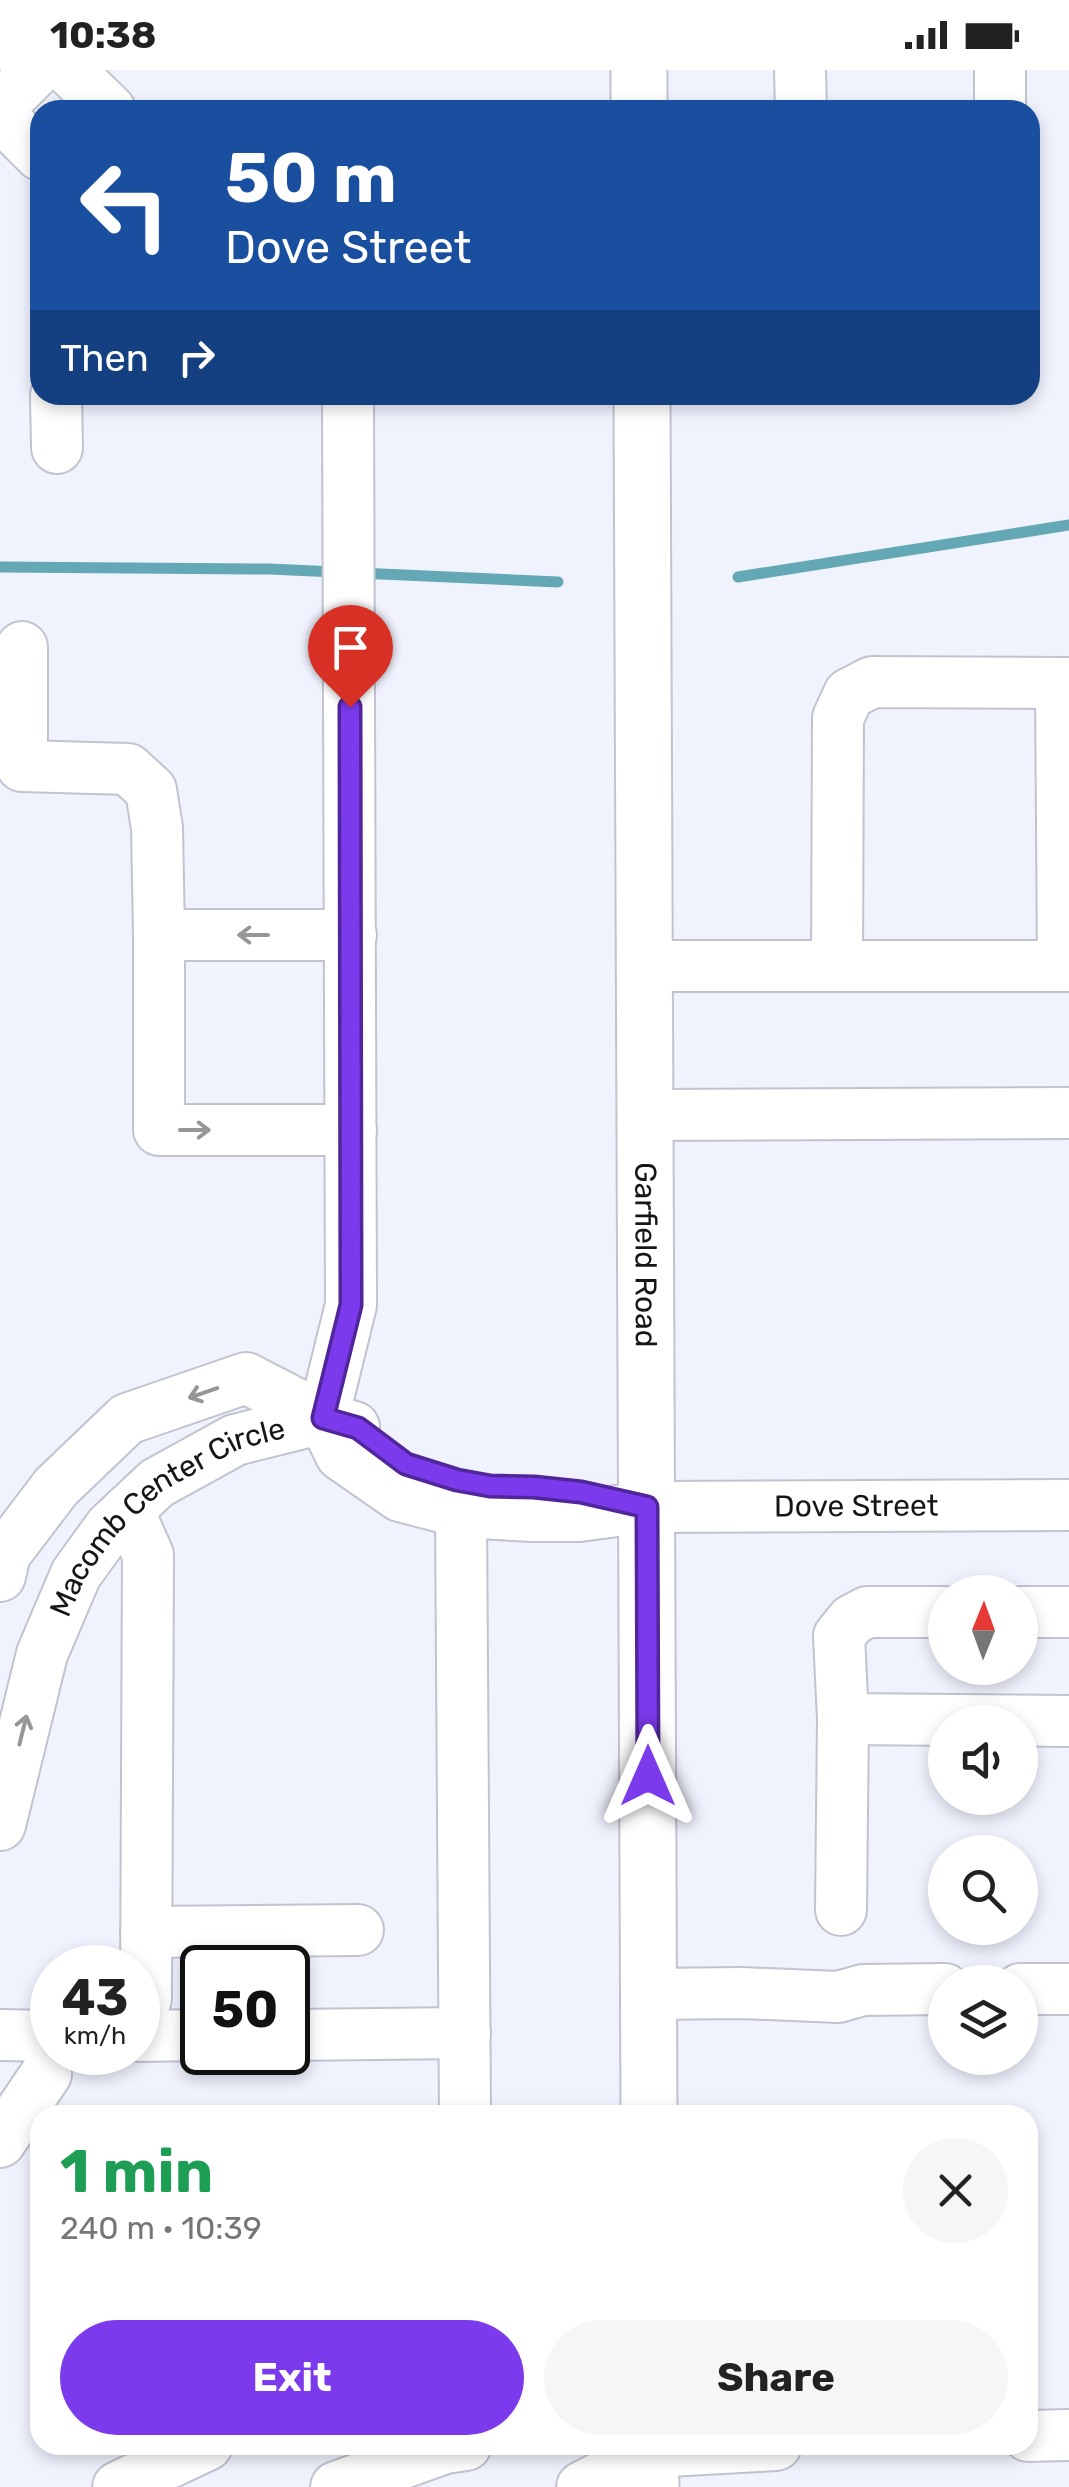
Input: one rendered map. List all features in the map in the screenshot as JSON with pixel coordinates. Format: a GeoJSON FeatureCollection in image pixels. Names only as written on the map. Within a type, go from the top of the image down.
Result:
{"type":"FeatureCollection","features":[{"type":"Feature","properties":{"kind":"main road"},"geometry":{"type":"LineString","coordinates":[[639,70],[639,100]]}},
{"type":"Feature","properties":{"kind":"main road","name":"Garfield Road"},"geometry":{"type":"LineString","coordinates":[[642,405],[650,2105]]}},
{"type":"Feature","properties":{"kind":"street"},"geometry":{"type":"LineString","coordinates":[[0,107],[38,70]]}},
{"type":"Feature","properties":{"kind":"street"},"geometry":{"type":"LineString","coordinates":[[69,70],[100,100]]}},
{"type":"Feature","properties":{"kind":"street"},"geometry":{"type":"LineString","coordinates":[[800,70],[801,100]]}},
{"type":"Feature","properties":{"kind":"street"},"geometry":{"type":"LineString","coordinates":[[1000,70],[1000,100]]}},
{"type":"Feature","properties":{"kind":"street"},"geometry":{"type":"LineString","coordinates":[[0,115],[30,145]]}},
{"type":"Feature","properties":{"kind":"street"},"geometry":{"type":"LineString","coordinates":[[56,405],[58,448]]}},
{"type":"Feature","properties":{"kind":"street"},"geometry":{"type":"LineString","coordinates":[[323,1418],[351,1305],[348,405]]}},
{"type":"Feature","properties":{"kind":"street"},"geometry":{"type":"LineString","coordinates":[[22,647],[22,766],[128,769],[150,790],[157,828],[159,1130],[351,1130]]}},
{"type":"Feature","properties":{"kind":"street"},"geometry":{"type":"LineString","coordinates":[[644,966],[837,966],[1066,966],[1065,683],[872,682],[849,694],[838,718],[837,966]]}},
{"type":"Feature","properties":{"kind":"street"},"geometry":{"type":"LineString","coordinates":[[159,935],[351,935]]}},
{"type":"Feature","properties":{"kind":"street"},"geometry":{"type":"LineString","coordinates":[[644,1115],[1069,1113]]}},
{"type":"Feature","properties":{"kind":"street","name":"Macomb Center Circle"},"geometry":{"type":"LineString","coordinates":[[0,1576],[5,1554],[56,1488],[127,1418],[246,1378],[323,1418]]}},
{"type":"Feature","properties":{"kind":"street","name":"Dove Street"},"geometry":{"type":"LineString","coordinates":[[323,1418],[358,1428],[406,1464],[457,1480],[581,1492],[647,1507]]}},
{"type":"Feature","properties":{"kind":"street","name":"Dove Street"},"geometry":{"type":"LineString","coordinates":[[323,1418],[341,1455],[385,1486],[400,1496],[460,1512],[579,1516],[647,1507],[1069,1504]]}},
{"type":"Feature","properties":{"kind":"street","name":"Macomb Center Circle"},"geometry":{"type":"LineString","coordinates":[[0,1824],[42,1654],[76,1574],[110,1527],[158,1483],[235,1440],[323,1418]]}},
{"type":"Feature","properties":{"kind":"street"},"geometry":{"type":"LineString","coordinates":[[128,1510],[148,1555],[145,1945]]}},
{"type":"Feature","properties":{"kind":"street"},"geometry":{"type":"LineString","coordinates":[[460,1512],[465,2105]]}},
{"type":"Feature","properties":{"kind":"street"},"geometry":{"type":"LineString","coordinates":[[841,1910],[840,1636],[852,1620],[867,1612],[928,1612]]}},
{"type":"Feature","properties":{"kind":"street"},"geometry":{"type":"LineString","coordinates":[[1038,1612],[1069,1612]]}},
{"type":"Feature","properties":{"kind":"street"},"geometry":{"type":"LineString","coordinates":[[843,1719],[1069,1722]]}},
{"type":"Feature","properties":{"kind":"street"},"geometry":{"type":"LineString","coordinates":[[146,1932],[358,1930]]}},
{"type":"Feature","properties":{"kind":"street"},"geometry":{"type":"LineString","coordinates":[[1038,1989],[1069,1988]]}},
{"type":"Feature","properties":{"kind":"street"},"geometry":{"type":"LineString","coordinates":[[649,1994],[742,1992],[838,1997],[863,1990],[928,1989]]}},
{"type":"Feature","properties":{"kind":"street"},"geometry":{"type":"LineString","coordinates":[[310,2035],[465,2033]]}},
{"type":"Feature","properties":{"kind":"street"},"geometry":{"type":"LineString","coordinates":[[0,2035],[30,2047]]}},
{"type":"Feature","properties":{"kind":"street"},"geometry":{"type":"LineString","coordinates":[[0,2142],[38,2075]]}},
{"type":"Feature","properties":{"kind":"street"},"geometry":{"type":"LineString","coordinates":[[1038,2436],[1069,2435]]}},
{"type":"Feature","properties":{"kind":"street"},"geometry":{"type":"LineString","coordinates":[[144,2481],[190,2455]]}},
{"type":"Feature","properties":{"kind":"street"},"geometry":{"type":"LineString","coordinates":[[336,2487],[425,2455]]}},
{"type":"Feature","properties":{"kind":"street"},"geometry":{"type":"LineString","coordinates":[[582,2487],[643,2457]]}},
{"type":"Feature","properties":{"kind":"waterway"},"geometry":{"type":"LineString","coordinates":[[738,577],[1069,525]]}},
{"type":"Feature","properties":{"kind":"waterway"},"geometry":{"type":"LineString","coordinates":[[0,567],[336,572]]}},
{"type":"Feature","properties":{"kind":"waterway"},"geometry":{"type":"LineString","coordinates":[[359,573],[558,582]]}},
{"type":"Feature","properties":{"kind":"route"},"geometry":{"type":"LineString","coordinates":[[350,707],[351,1305],[323,1418],[358,1428],[406,1464],[457,1480],[581,1492],[647,1507],[648,1776]]}}]}
